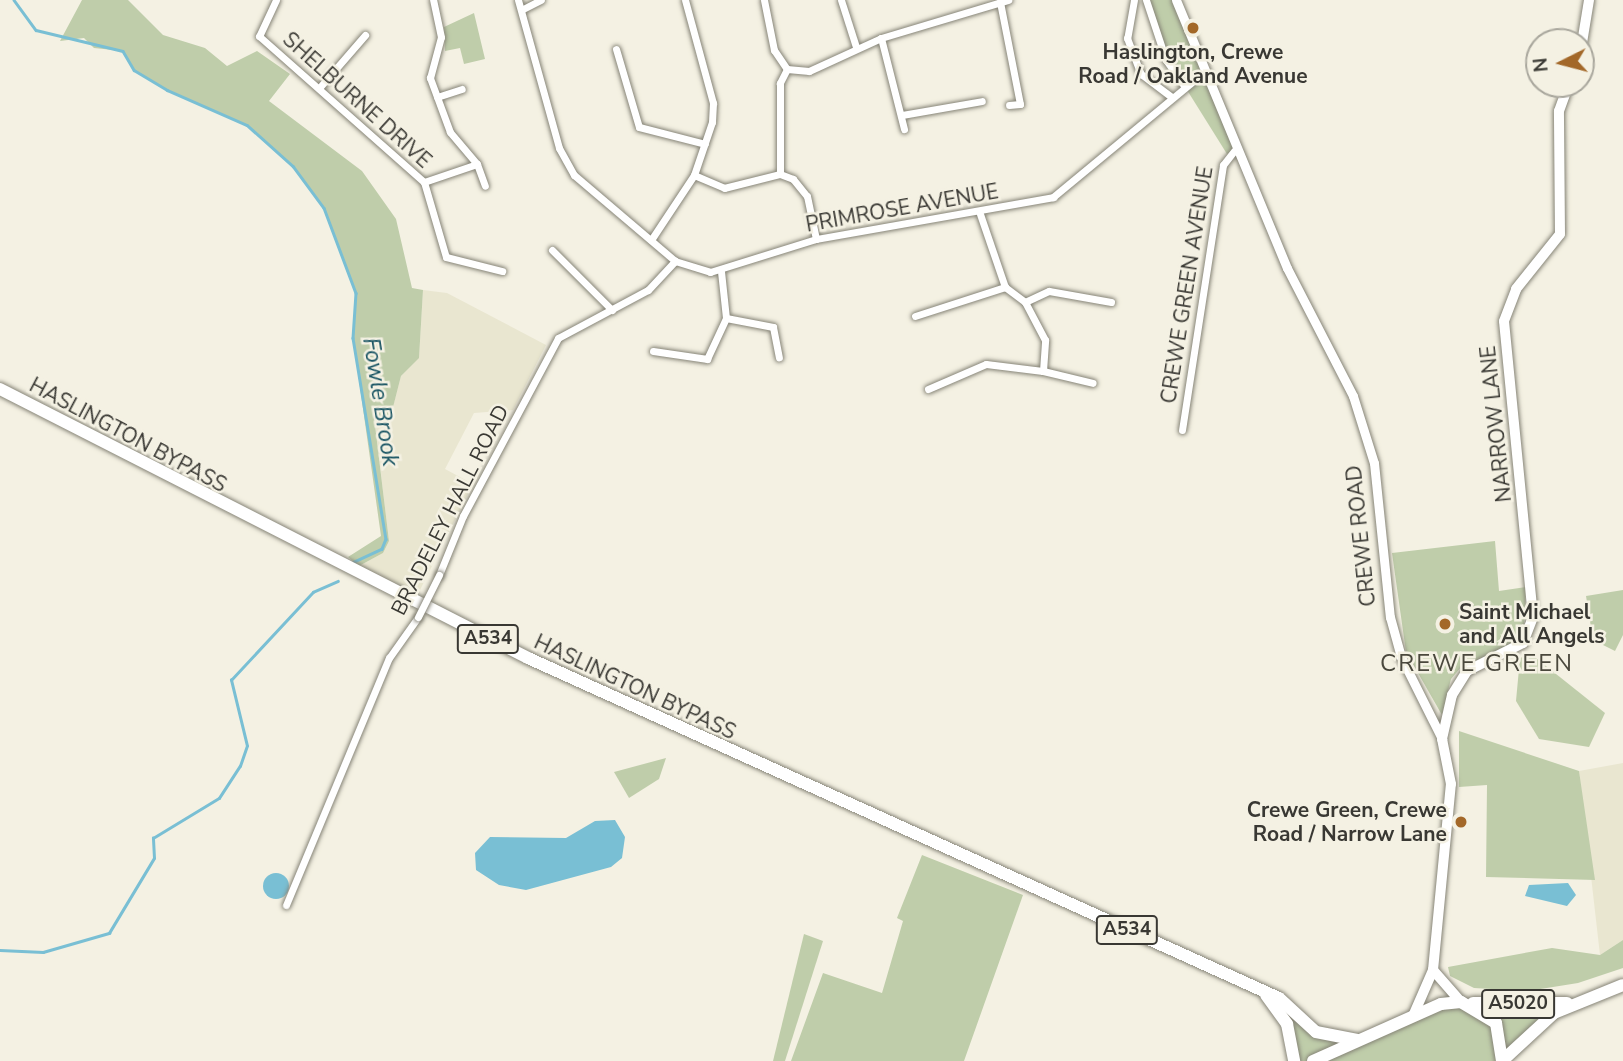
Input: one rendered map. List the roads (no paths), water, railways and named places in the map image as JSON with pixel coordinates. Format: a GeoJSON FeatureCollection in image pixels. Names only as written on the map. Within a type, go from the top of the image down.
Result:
{"type":"FeatureCollection","features":[{"type":"Feature","properties":{"kind":"highway","name":"HASLINGTON BYPASS"},"geometry":{"type":"LineString","coordinates":[[0,389],[516,653],[1288,1004],[1316,1032],[1357,1041]]}},
{"type":"Feature","properties":{"kind":"highway","name":"A5020"},"geometry":{"type":"LineString","coordinates":[[1502,1061],[1530,1030],[1571,1003],[1623,985]]}},
{"type":"Feature","properties":{"kind":"highway","name":"HASLINGTON BYPASS"},"geometry":{"type":"LineString","coordinates":[[1265,995],[1287,1024],[1294,1061]]}},
{"type":"Feature","properties":{"kind":"highway","name":"A5020"},"geometry":{"type":"LineString","coordinates":[[1463,1002],[1571,1003]]}},
{"type":"Feature","properties":{"kind":"highway"},"geometry":{"type":"LineString","coordinates":[[1313,1061],[1412,1017],[1463,1002],[1496,1023],[1502,1061]]}},
{"type":"Feature","properties":{"kind":"main road"},"geometry":{"type":"LineString","coordinates":[[1585,28],[1589,0]]}},
{"type":"Feature","properties":{"kind":"main road","name":"NARROW LANE"},"geometry":{"type":"LineString","coordinates":[[1442,739],[1460,679],[1522,643],[1533,617],[1504,321],[1516,289],[1560,234],[1559,111],[1564,98]]}},
{"type":"Feature","properties":{"kind":"main road","name":"CREWE ROAD"},"geometry":{"type":"LineString","coordinates":[[1412,1017],[1433,970],[1451,784],[1442,739]]}},
{"type":"Feature","properties":{"kind":"main road"},"geometry":{"type":"LineString","coordinates":[[1433,970],[1463,1002]]}},
{"type":"Feature","properties":{"kind":"street","name":"SHELBURNE DRIVE"},"geometry":{"type":"LineString","coordinates":[[276,0],[259,36],[320,87],[424,182],[446,257],[502,271]]}},
{"type":"Feature","properties":{"kind":"street"},"geometry":{"type":"LineString","coordinates":[[433,0],[441,37],[430,78],[450,132],[477,164],[485,186]]}},
{"type":"Feature","properties":{"kind":"street"},"geometry":{"type":"LineString","coordinates":[[518,0],[523,9],[559,148],[574,174],[676,261],[721,271],[726,318],[707,359],[653,351]]}},
{"type":"Feature","properties":{"kind":"street"},"geometry":{"type":"LineString","coordinates":[[523,9],[541,0]]}},
{"type":"Feature","properties":{"kind":"street"},"geometry":{"type":"LineString","coordinates":[[651,240],[694,175],[705,144],[713,103],[685,0]]}},
{"type":"Feature","properties":{"kind":"street"},"geometry":{"type":"LineString","coordinates":[[764,0],[774,50],[787,69]]}},
{"type":"Feature","properties":{"kind":"street"},"geometry":{"type":"LineString","coordinates":[[841,0],[856,47]]}},
{"type":"Feature","properties":{"kind":"street"},"geometry":{"type":"LineString","coordinates":[[1134,0],[1127,38],[1141,74],[1171,97]]}},
{"type":"Feature","properties":{"kind":"street"},"geometry":{"type":"LineString","coordinates":[[1146,0],[1166,60],[1184,86]]}},
{"type":"Feature","properties":{"kind":"street","name":"CREWE ROAD"},"geometry":{"type":"LineString","coordinates":[[1176,0],[1234,151],[1353,396],[1374,463],[1390,617],[1401,657],[1442,739]]}},
{"type":"Feature","properties":{"kind":"street"},"geometry":{"type":"LineString","coordinates":[[787,69],[808,71],[881,38],[1004,1],[1020,104],[1009,105]]}},
{"type":"Feature","properties":{"kind":"street"},"geometry":{"type":"LineString","coordinates":[[320,87],[365,35]]}},
{"type":"Feature","properties":{"kind":"street"},"geometry":{"type":"LineString","coordinates":[[881,38],[904,130]]}},
{"type":"Feature","properties":{"kind":"street"},"geometry":{"type":"LineString","coordinates":[[616,49],[639,127],[705,144]]}},
{"type":"Feature","properties":{"kind":"street"},"geometry":{"type":"LineString","coordinates":[[780,174],[780,83],[787,69]]}},
{"type":"Feature","properties":{"kind":"street","name":"PRIMROSE AVENUE"},"geometry":{"type":"LineString","coordinates":[[721,271],[816,239],[1053,197],[1203,73]]}},
{"type":"Feature","properties":{"kind":"street"},"geometry":{"type":"LineString","coordinates":[[437,97],[462,89]]}},
{"type":"Feature","properties":{"kind":"street"},"geometry":{"type":"LineString","coordinates":[[902,115],[982,101]]}},
{"type":"Feature","properties":{"kind":"street","name":"CREWE GREEN AVENUE"},"geometry":{"type":"LineString","coordinates":[[1182,430],[1223,165],[1234,151]]}},
{"type":"Feature","properties":{"kind":"street"},"geometry":{"type":"LineString","coordinates":[[424,182],[477,164]]}},
{"type":"Feature","properties":{"kind":"street"},"geometry":{"type":"LineString","coordinates":[[694,175],[724,188],[780,174]]}},
{"type":"Feature","properties":{"kind":"street"},"geometry":{"type":"LineString","coordinates":[[780,174],[807,196],[816,239]]}},
{"type":"Feature","properties":{"kind":"street"},"geometry":{"type":"LineString","coordinates":[[979,211],[1006,287],[1025,302],[1045,340],[1043,370]]}},
{"type":"Feature","properties":{"kind":"street"},"geometry":{"type":"LineString","coordinates":[[552,250],[612,310]]}},
{"type":"Feature","properties":{"kind":"street","name":"BRADELEY HALL ROAD"},"geometry":{"type":"LineString","coordinates":[[286,905],[389,658],[418,617],[463,516],[558,338],[648,290],[676,261]]}},
{"type":"Feature","properties":{"kind":"street"},"geometry":{"type":"LineString","coordinates":[[915,316],[1006,287]]}},
{"type":"Feature","properties":{"kind":"street"},"geometry":{"type":"LineString","coordinates":[[1025,302],[1049,291],[1111,302]]}},
{"type":"Feature","properties":{"kind":"street"},"geometry":{"type":"LineString","coordinates":[[726,318],[773,327],[779,357]]}},
{"type":"Feature","properties":{"kind":"street"},"geometry":{"type":"LineString","coordinates":[[928,389],[986,364],[1043,370],[1093,383]]}},
{"type":"Feature","properties":{"kind":"water"},"geometry":{"type":"Polygon","coordinates":[[[615,820],[625,837],[622,858],[611,867],[526,890],[499,885],[476,870],[475,853],[490,837],[566,838],[595,821],[615,820]]]}},
{"type":"Feature","properties":{"kind":"water"},"geometry":{"type":"Polygon","coordinates":[[[276,873],[285,877],[289,886],[285,895],[276,899],[267,895],[263,886],[267,877],[276,873]]]}},
{"type":"Feature","properties":{"kind":"water"},"geometry":{"type":"Polygon","coordinates":[[[1568,883],[1576,895],[1567,906],[1525,896],[1529,885],[1568,883]]]}},
{"type":"Feature","properties":{"kind":"waterway","name":"Fowle Brook"},"geometry":{"type":"LineString","coordinates":[[14,0],[36,30],[123,51],[134,70],[167,90],[247,125],[293,166],[324,208],[356,293],[353,338],[386,539],[382,549],[354,562]]}},
{"type":"Feature","properties":{"kind":"waterway","name":"Fowle Brook"},"geometry":{"type":"LineString","coordinates":[[0,950],[43,952],[109,933],[154,858],[153,838],[219,798],[240,766],[247,746],[231,680],[313,592],[338,581]]}},
{"type":"Feature","properties":{"kind":"place","name":"Haslington, Crewe Road / Oakland Avenue"},"geometry":{"type":"Point","coordinates":[1193,28]}},
{"type":"Feature","properties":{"kind":"place","name":"Saint Michael and All Angels"},"geometry":{"type":"Point","coordinates":[1445,624]}},
{"type":"Feature","properties":{"kind":"place","name":"Crewe Green, Crewe Road / Narrow Lane"},"geometry":{"type":"Point","coordinates":[1461,822]}},
{"type":"Feature","properties":{"kind":"district","name":"CREWE GREEN"},"geometry":{"type":"Point","coordinates":[1477,664]}}]}
